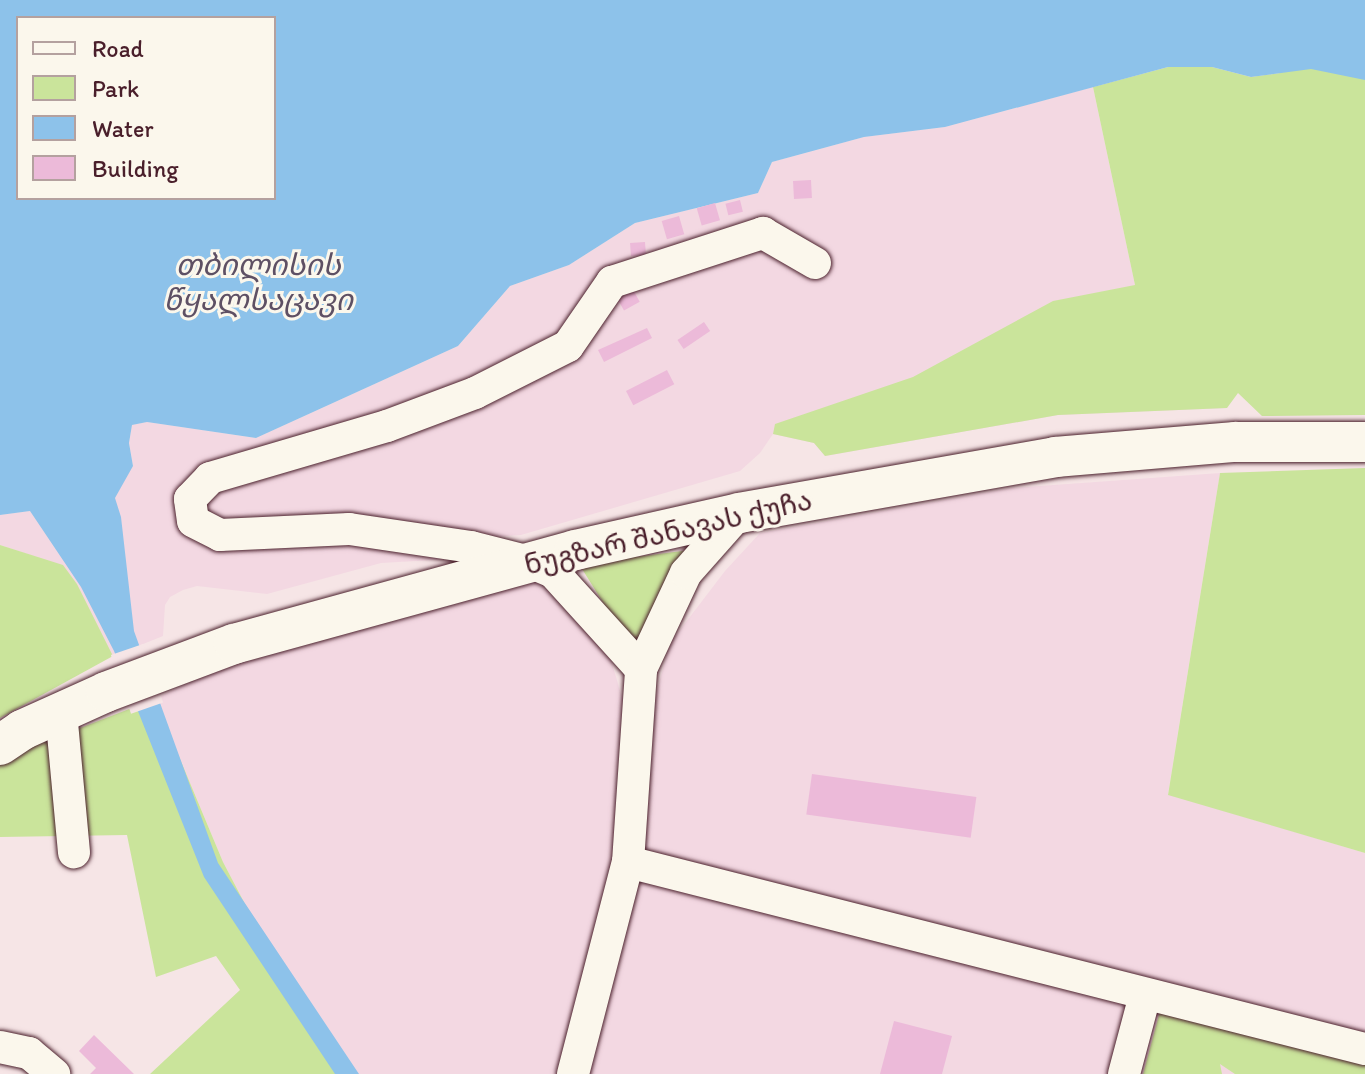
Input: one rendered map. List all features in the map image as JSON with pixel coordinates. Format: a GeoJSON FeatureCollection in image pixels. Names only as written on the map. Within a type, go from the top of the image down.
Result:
{"type":"FeatureCollection","features":[{"type":"Feature","properties":{"kind":"main road","name":"ნუგზარ შანავას ქუჩა"},"geometry":{"type":"LineString","coordinates":[[0,745],[106,692],[234,644],[530,562],[739,513],[1055,457],[1235,442],[1365,442]]}},
{"type":"Feature","properties":{"kind":"street"},"geometry":{"type":"LineString","coordinates":[[641,669],[553,572],[530,562],[471,547],[349,529],[220,535],[193,521],[190,499],[210,478],[387,426],[475,393],[568,346],[612,282],[763,233],[815,263]]}},
{"type":"Feature","properties":{"kind":"street"},"geometry":{"type":"LineString","coordinates":[[573,1074],[628,862],[641,669],[686,573],[739,513]]}},
{"type":"Feature","properties":{"kind":"street"},"geometry":{"type":"LineString","coordinates":[[61,712],[74,852]]}},
{"type":"Feature","properties":{"kind":"street"},"geometry":{"type":"LineString","coordinates":[[628,862],[1365,1049]]}},
{"type":"Feature","properties":{"kind":"street"},"geometry":{"type":"LineString","coordinates":[[1124,1074],[1145,995]]}},
{"type":"Feature","properties":{"kind":"street"},"geometry":{"type":"LineString","coordinates":[[0,1047],[29,1053],[54,1074]]}},
{"type":"Feature","properties":{"kind":"shaded area"},"geometry":{"type":"Polygon","coordinates":[[[1093,87],[1135,285],[1227,408],[1058,415],[825,456],[814,443],[773,434],[760,453],[740,471],[521,535],[474,538],[468,558],[381,563],[267,594],[197,586],[183,590],[170,597],[165,605],[163,636],[113,656],[77,584],[63,566],[0,545],[0,515],[30,511],[133,466],[129,443],[132,425],[147,422],[256,438],[458,346],[510,286],[569,265],[635,223],[758,193],[772,162],[864,137],[945,127],[1093,87]]]}},
{"type":"Feature","properties":{"kind":"shaded area"},"geometry":{"type":"Polygon","coordinates":[[[1220,473],[1168,794],[1365,853],[1365,1074],[356,1074],[245,904],[223,862],[155,699],[207,673],[530,577],[554,587],[610,657],[624,704],[653,705],[670,643],[725,571],[760,533],[1011,488],[1220,473]]]}},
{"type":"Feature","properties":{"kind":"green space"},"geometry":{"type":"Polygon","coordinates":[[[1365,27],[1365,415],[1262,416],[1238,393],[1227,408],[1058,415],[825,456],[814,443],[773,434],[775,424],[913,377],[1053,301],[1135,285],[1093,87],[1168,67],[1212,67],[1251,77],[1280,73],[1365,27]]]}},
{"type":"Feature","properties":{"kind":"green space"},"geometry":{"type":"Polygon","coordinates":[[[1365,468],[1365,853],[1168,795],[1220,473],[1365,468]]]}},
{"type":"Feature","properties":{"kind":"green space"},"geometry":{"type":"Polygon","coordinates":[[[0,545],[63,565],[77,584],[113,656],[0,718],[0,545]]]}},
{"type":"Feature","properties":{"kind":"green space"},"geometry":{"type":"Polygon","coordinates":[[[690,550],[658,594],[635,654],[579,564],[690,550]]]}},
{"type":"Feature","properties":{"kind":"green space"},"geometry":{"type":"Polygon","coordinates":[[[155,699],[223,862],[245,904],[356,1074],[150,1074],[240,990],[216,956],[156,977],[127,835],[0,837],[0,759],[155,699]]]}},
{"type":"Feature","properties":{"kind":"green space"},"geometry":{"type":"Polygon","coordinates":[[[1160,1011],[1365,1056],[1365,1074],[1235,1074],[1220,1064],[1222,1074],[1143,1074],[1160,1011]]]}},
{"type":"Feature","properties":{"kind":"water","name":"თბილისის წყალსაცავი"},"geometry":{"type":"Polygon","coordinates":[[[0,0],[1365,0],[1365,80],[1311,69],[1251,77],[1212,67],[1168,67],[945,127],[864,137],[772,162],[758,193],[635,223],[569,265],[510,286],[458,346],[256,438],[147,422],[132,425],[129,443],[133,466],[115,498],[121,517],[134,631],[218,863],[359,1074],[335,1074],[204,877],[114,651],[81,587],[30,511],[0,515],[0,0]]]}},
{"type":"Feature","properties":{"kind":"pier"},"geometry":{"type":"Polygon","coordinates":[[[143,644],[163,703],[131,714],[111,655],[143,644]]]}},
{"type":"Feature","properties":{"kind":"building"},"geometry":{"type":"Polygon","coordinates":[[[811,180],[812,198],[794,199],[793,181],[811,180]]]}},
{"type":"Feature","properties":{"kind":"building"},"geometry":{"type":"Polygon","coordinates":[[[740,200],[743,212],[728,215],[725,204],[740,200]]]}},
{"type":"Feature","properties":{"kind":"building"},"geometry":{"type":"Polygon","coordinates":[[[715,203],[720,220],[702,226],[697,208],[715,203]]]}},
{"type":"Feature","properties":{"kind":"building"},"geometry":{"type":"Polygon","coordinates":[[[679,216],[684,234],[667,239],[662,221],[679,216]]]}},
{"type":"Feature","properties":{"kind":"building"},"geometry":{"type":"Polygon","coordinates":[[[645,242],[646,255],[631,256],[630,243],[645,242]]]}},
{"type":"Feature","properties":{"kind":"building"},"geometry":{"type":"Polygon","coordinates":[[[631,286],[640,302],[624,310],[615,295],[631,286]]]}},
{"type":"Feature","properties":{"kind":"building"},"geometry":{"type":"Polygon","coordinates":[[[704,322],[710,331],[684,349],[677,340],[704,322]]]}},
{"type":"Feature","properties":{"kind":"building"},"geometry":{"type":"Polygon","coordinates":[[[647,328],[652,338],[604,362],[598,350],[647,328]]]}},
{"type":"Feature","properties":{"kind":"building"},"geometry":{"type":"Polygon","coordinates":[[[667,370],[674,384],[633,405],[626,391],[667,370]]]}},
{"type":"Feature","properties":{"kind":"building"},"geometry":{"type":"Polygon","coordinates":[[[812,774],[976,797],[971,838],[806,815],[812,774]]]}},
{"type":"Feature","properties":{"kind":"building"},"geometry":{"type":"Polygon","coordinates":[[[894,1021],[952,1036],[942,1074],[880,1074],[894,1021]]]}},
{"type":"Feature","properties":{"kind":"building"},"geometry":{"type":"Polygon","coordinates":[[[94,1035],[134,1074],[90,1074],[96,1068],[79,1051],[94,1035]]]}}]}
